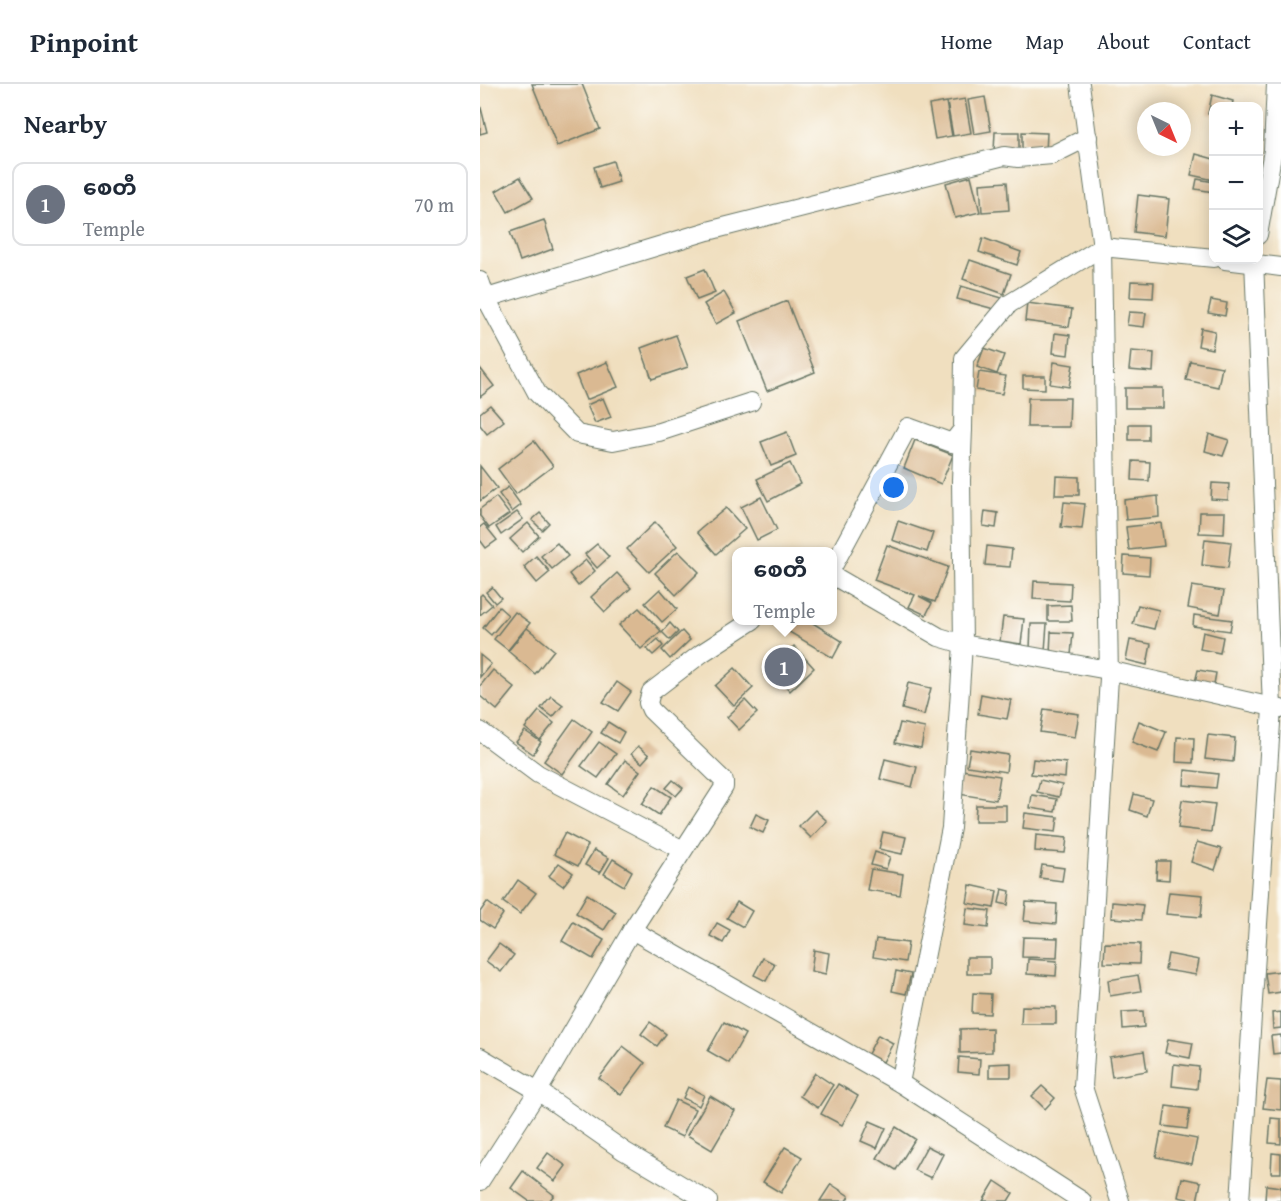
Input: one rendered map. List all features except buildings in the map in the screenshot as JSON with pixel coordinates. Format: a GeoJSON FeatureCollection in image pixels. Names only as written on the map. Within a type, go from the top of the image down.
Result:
{"type":"FeatureCollection","features":[{"type":"Feature","properties":{"kind":"street"},"geometry":{"type":"LineString","coordinates":[[1080,84],[1102,247],[1108,670],[1083,1087],[1120,1201]]}},
{"type":"Feature","properties":{"kind":"street"},"geometry":{"type":"LineString","coordinates":[[1262,210],[1273,150],[1276,84]]}},
{"type":"Feature","properties":{"kind":"street"},"geometry":{"type":"LineString","coordinates":[[751,402],[658,432],[613,441],[577,434],[537,393],[482,293],[708,231],[1004,156],[1018,158],[1052,155],[1088,137]]}},
{"type":"Feature","properties":{"kind":"street"},"geometry":{"type":"LineString","coordinates":[[900,1083],[951,828],[963,644],[961,480],[964,358],[1009,304],[1102,247],[1209,258]]}},
{"type":"Feature","properties":{"kind":"street"},"geometry":{"type":"LineString","coordinates":[[1263,263],[1281,267]]}},
{"type":"Feature","properties":{"kind":"street"},"geometry":{"type":"LineString","coordinates":[[1240,1201],[1277,708],[1254,264]]}},
{"type":"Feature","properties":{"kind":"street"},"geometry":{"type":"LineString","coordinates":[[837,559],[908,427],[952,443],[963,429]]}},
{"type":"Feature","properties":{"kind":"street"},"geometry":{"type":"LineString","coordinates":[[837,578],[939,637],[963,644],[1108,670],[1277,708]]}},
{"type":"Feature","properties":{"kind":"street"},"geometry":{"type":"LineString","coordinates":[[480,1181],[538,1091],[632,930],[724,787],[724,781],[651,710],[648,703],[651,692],[702,653],[747,625]]}},
{"type":"Feature","properties":{"kind":"street"},"geometry":{"type":"LineString","coordinates":[[480,731],[538,774],[683,850]]}},
{"type":"Feature","properties":{"kind":"street"},"geometry":{"type":"LineString","coordinates":[[632,930],[900,1083],[1082,1201]]}},
{"type":"Feature","properties":{"kind":"street"},"geometry":{"type":"LineString","coordinates":[[480,1057],[538,1091],[624,1151],[708,1201]]}},
{"type":"Feature","properties":{"kind":"place","name":"စေတီ"},"geometry":{"type":"Point","coordinates":[784,667]}}]}
